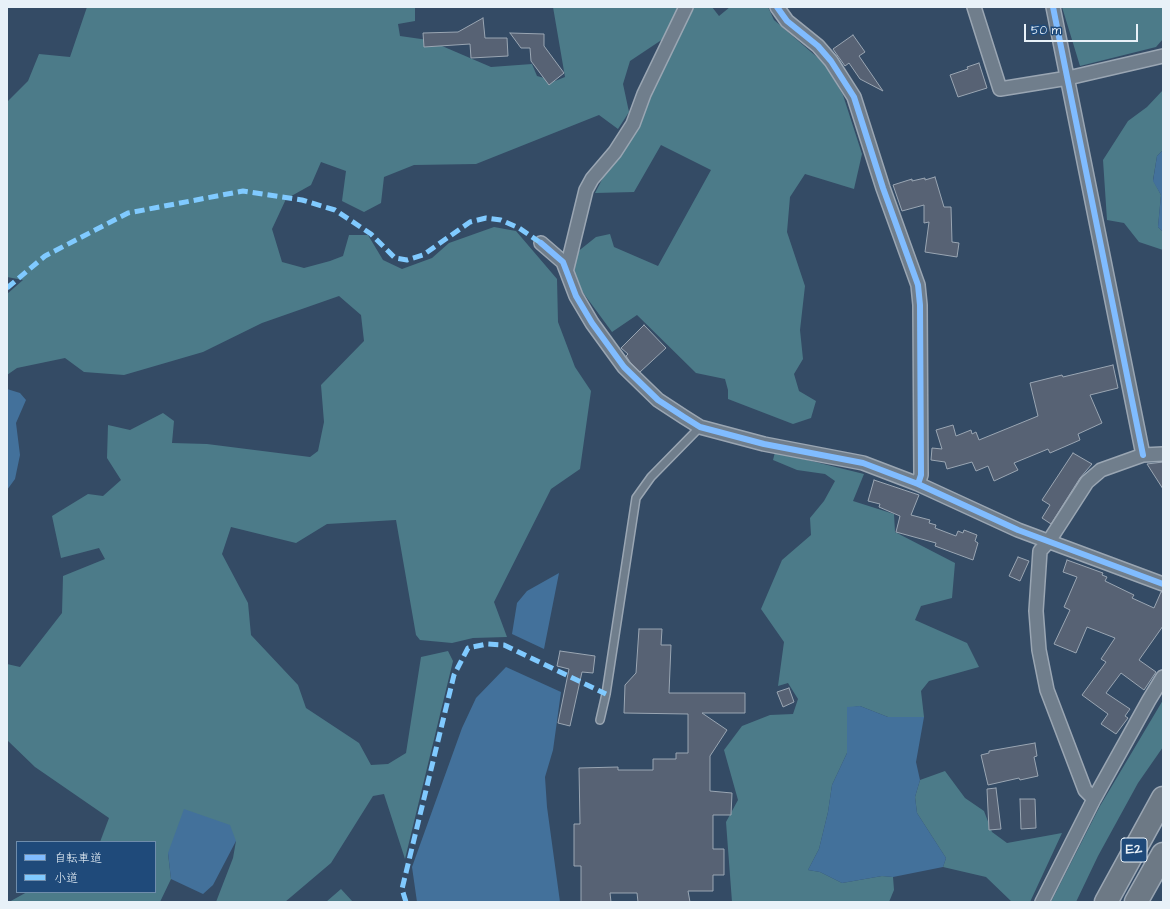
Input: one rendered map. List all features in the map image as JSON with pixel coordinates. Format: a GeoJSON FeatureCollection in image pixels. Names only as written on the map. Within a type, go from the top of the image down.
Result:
{"type":"FeatureCollection","features":[{"type":"Feature","properties":{"kind":"highway","name":"E2"},"geometry":{"type":"LineString","coordinates":[[1106,902],[1163,798]]}},
{"type":"Feature","properties":{"kind":"highway","name":"E2"},"geometry":{"type":"LineString","coordinates":[[1136,902],[1163,854]]}},
{"type":"Feature","properties":{"kind":"street"},"geometry":{"type":"LineString","coordinates":[[567,268],[586,190],[592,179],[615,152],[633,124],[644,94],[686,7]]}},
{"type":"Feature","properties":{"kind":"street"},"geometry":{"type":"LineString","coordinates":[[777,7],[787,21],[818,46],[831,61],[854,97],[883,188],[918,285],[920,305],[921,475],[918,484]]}},
{"type":"Feature","properties":{"kind":"street"},"geometry":{"type":"LineString","coordinates":[[974,7],[1000,89],[1068,78],[1163,56]]}},
{"type":"Feature","properties":{"kind":"street"},"geometry":{"type":"LineString","coordinates":[[1053,7],[1143,455]]}},
{"type":"Feature","properties":{"kind":"street"},"geometry":{"type":"LineString","coordinates":[[541,243],[563,262],[567,268],[576,296],[592,323],[624,367],[658,400],[700,427],[764,444],[863,463],[918,484],[1018,530],[1163,584]]}},
{"type":"Feature","properties":{"kind":"street"},"geometry":{"type":"LineString","coordinates":[[1094,800],[1085,790],[1047,690],[1039,650],[1036,611],[1040,551],[1049,541],[1087,482],[1102,470],[1143,455],[1163,454]]}},
{"type":"Feature","properties":{"kind":"street"},"geometry":{"type":"LineString","coordinates":[[1042,902],[1094,800],[1148,700],[1163,677]]}},
{"type":"Feature","properties":{"kind":"lane"},"geometry":{"type":"LineString","coordinates":[[600,720],[606,694],[636,498],[651,477],[700,427]]}},
{"type":"Feature","properties":{"kind":"shaded area"},"geometry":{"type":"Polygon","coordinates":[[[87,7],[415,7],[415,21],[398,24],[400,36],[428,40],[491,67],[532,64],[537,76],[555,81],[565,77],[553,7],[679,7],[663,39],[630,61],[623,84],[629,112],[618,129],[599,115],[476,164],[414,165],[384,177],[381,203],[364,212],[342,201],[346,171],[321,162],[311,185],[286,199],[272,229],[282,262],[304,268],[330,261],[343,256],[349,235],[368,235],[383,260],[402,269],[432,258],[449,243],[494,227],[516,231],[557,279],[558,322],[575,367],[591,391],[580,469],[551,489],[494,602],[507,637],[473,638],[452,643],[420,640],[416,635],[396,520],[327,524],[296,543],[231,527],[222,554],[248,603],[251,635],[298,685],[306,708],[359,743],[371,765],[388,764],[406,753],[421,657],[448,651],[453,661],[405,859],[384,794],[373,796],[331,863],[285,902],[216,902],[233,858],[236,841],[168,853],[171,879],[160,902],[9,902],[25,893],[156,893],[156,841],[100,841],[109,818],[35,767],[7,740],[7,664],[20,667],[62,613],[63,576],[105,559],[99,548],[61,558],[52,516],[88,494],[103,496],[121,480],[107,458],[108,425],[130,430],[163,413],[174,421],[172,443],[207,444],[310,457],[318,451],[324,422],[321,385],[364,341],[361,315],[339,296],[262,323],[203,352],[124,375],[84,372],[65,358],[17,368],[7,375],[7,294],[23,280],[7,277],[7,102],[28,81],[39,54],[70,57],[87,7]]]}},
{"type":"Feature","properties":{"kind":"shaded area"},"geometry":{"type":"Polygon","coordinates":[[[692,7],[712,7],[719,16],[730,7],[768,7],[774,20],[825,64],[843,95],[862,154],[854,189],[805,174],[790,197],[787,232],[805,286],[800,330],[803,359],[794,374],[799,391],[816,401],[811,418],[793,424],[728,399],[728,390],[725,379],[696,373],[637,315],[612,332],[573,279],[576,253],[596,237],[610,234],[614,247],[658,266],[711,170],[661,145],[634,192],[595,193],[609,166],[634,134],[676,38],[692,7]]]}},
{"type":"Feature","properties":{"kind":"shaded area"},"geometry":{"type":"Polygon","coordinates":[[[1062,7],[1163,7],[1163,39],[1156,47],[1080,66],[1062,7]]]}},
{"type":"Feature","properties":{"kind":"shaded area"},"geometry":{"type":"Polygon","coordinates":[[[1163,90],[1163,150],[1157,156],[1153,180],[1161,195],[1158,227],[1163,232],[1163,250],[1139,242],[1124,223],[1107,220],[1103,160],[1128,121],[1147,107],[1163,90]]]}},
{"type":"Feature","properties":{"kind":"shaded area"},"geometry":{"type":"Polygon","coordinates":[[[1163,150],[1163,232],[1158,227],[1161,195],[1153,181],[1157,156],[1163,150]]]}},
{"type":"Feature","properties":{"kind":"shaded area"},"geometry":{"type":"Polygon","coordinates":[[[7,389],[20,393],[26,400],[16,423],[20,455],[15,479],[7,490],[7,389]]]}},
{"type":"Feature","properties":{"kind":"shaded area"},"geometry":{"type":"Polygon","coordinates":[[[775,452],[864,474],[853,501],[894,514],[895,532],[955,563],[952,598],[921,606],[915,620],[967,643],[979,667],[929,681],[921,691],[924,717],[888,717],[860,706],[847,708],[847,753],[832,785],[828,812],[819,849],[808,870],[820,872],[842,883],[882,876],[893,877],[894,890],[889,902],[732,902],[726,822],[738,800],[724,750],[742,726],[770,715],[793,714],[798,699],[788,683],[778,686],[784,642],[761,609],[782,560],[811,535],[810,518],[824,501],[835,481],[825,474],[797,470],[773,460],[775,452]]]}},
{"type":"Feature","properties":{"kind":"shaded area"},"geometry":{"type":"Polygon","coordinates":[[[559,573],[544,649],[512,634],[517,603],[527,591],[559,573]]]}},
{"type":"Feature","properties":{"kind":"shaded area"},"geometry":{"type":"Polygon","coordinates":[[[506,667],[561,692],[553,750],[545,777],[547,807],[560,902],[417,902],[412,867],[462,728],[476,698],[506,667]]]}},
{"type":"Feature","properties":{"kind":"shaded area"},"geometry":{"type":"Polygon","coordinates":[[[1163,700],[1163,747],[1138,783],[1098,856],[1076,902],[1051,902],[1100,806],[1163,700]]]}},
{"type":"Feature","properties":{"kind":"shaded area"},"geometry":{"type":"Polygon","coordinates":[[[860,706],[888,717],[924,717],[916,762],[920,780],[915,797],[917,813],[946,858],[943,867],[893,877],[882,876],[842,883],[820,872],[808,870],[819,849],[828,812],[832,785],[847,753],[847,707],[860,706]]]}},
{"type":"Feature","properties":{"kind":"shaded area"},"geometry":{"type":"Polygon","coordinates":[[[945,771],[965,798],[984,811],[992,832],[1007,843],[1062,833],[1030,902],[1012,902],[986,877],[943,867],[946,858],[917,813],[915,797],[920,780],[945,771]]]}},
{"type":"Feature","properties":{"kind":"shaded area"},"geometry":{"type":"Polygon","coordinates":[[[184,809],[230,825],[236,841],[213,885],[203,894],[171,879],[168,853],[184,809]]]}},
{"type":"Feature","properties":{"kind":"shaded area"},"geometry":{"type":"Polygon","coordinates":[[[341,889],[353,902],[326,902],[341,889]]]}},
{"type":"Feature","properties":{"kind":"building"},"geometry":{"type":"Polygon","coordinates":[[[483,18],[485,38],[507,38],[508,56],[471,58],[470,44],[424,47],[423,33],[458,32],[483,18]]]}},
{"type":"Feature","properties":{"kind":"building"},"geometry":{"type":"Polygon","coordinates":[[[510,33],[544,34],[544,46],[564,73],[549,85],[531,61],[530,48],[521,48],[510,33]]]}},
{"type":"Feature","properties":{"kind":"building"},"geometry":{"type":"Polygon","coordinates":[[[853,35],[865,52],[859,56],[883,91],[860,79],[849,63],[845,66],[833,49],[853,35]]]}},
{"type":"Feature","properties":{"kind":"building"},"geometry":{"type":"Polygon","coordinates":[[[979,63],[987,88],[958,97],[950,75],[968,69],[967,67],[979,63]]]}},
{"type":"Feature","properties":{"kind":"building"},"geometry":{"type":"Polygon","coordinates":[[[935,177],[944,207],[951,207],[952,242],[959,243],[957,257],[925,252],[929,222],[924,223],[924,205],[902,211],[893,185],[912,179],[912,181],[925,178],[925,180],[935,177]]]}},
{"type":"Feature","properties":{"kind":"building"},"geometry":{"type":"Polygon","coordinates":[[[644,325],[666,348],[640,372],[626,356],[628,354],[621,348],[644,325]]]}},
{"type":"Feature","properties":{"kind":"building"},"geometry":{"type":"Polygon","coordinates":[[[1113,365],[1118,388],[1090,395],[1102,423],[1078,434],[1080,440],[1050,453],[1048,449],[1014,463],[1018,470],[994,481],[988,466],[976,471],[972,462],[947,469],[945,462],[931,460],[932,448],[942,449],[936,430],[953,425],[956,436],[971,430],[972,434],[976,432],[979,440],[1038,416],[1030,383],[1113,365]]]}},
{"type":"Feature","properties":{"kind":"building"},"geometry":{"type":"Polygon","coordinates":[[[1073,453],[1092,464],[1080,478],[1051,524],[1042,518],[1050,505],[1042,500],[1073,453]]]}},
{"type":"Feature","properties":{"kind":"building"},"geometry":{"type":"Polygon","coordinates":[[[1163,462],[1163,489],[1147,464],[1163,462]]]}},
{"type":"Feature","properties":{"kind":"building"},"geometry":{"type":"Polygon","coordinates":[[[874,480],[919,495],[911,515],[930,520],[929,523],[936,525],[935,528],[956,536],[958,531],[963,533],[964,530],[977,535],[975,541],[978,543],[973,560],[935,546],[936,543],[896,532],[900,516],[879,507],[880,504],[868,501],[874,480]]]}},
{"type":"Feature","properties":{"kind":"building"},"geometry":{"type":"Polygon","coordinates":[[[1018,557],[1029,561],[1020,581],[1009,576],[1018,557]]]}},
{"type":"Feature","properties":{"kind":"building"},"geometry":{"type":"Polygon","coordinates":[[[1067,560],[1103,573],[1102,575],[1107,577],[1105,581],[1134,595],[1132,598],[1154,608],[1161,592],[1163,592],[1163,626],[1139,660],[1156,672],[1144,690],[1121,673],[1106,693],[1130,709],[1125,716],[1128,718],[1116,734],[1101,724],[1108,714],[1082,695],[1106,662],[1101,659],[1115,638],[1087,627],[1076,653],[1054,644],[1070,610],[1064,607],[1077,577],[1063,572],[1067,560]]]}},
{"type":"Feature","properties":{"kind":"building"},"geometry":{"type":"Polygon","coordinates":[[[639,629],[662,629],[661,645],[671,645],[669,693],[745,693],[745,713],[702,713],[727,730],[710,756],[710,791],[732,793],[731,815],[713,815],[713,849],[724,849],[724,875],[713,875],[713,891],[688,891],[690,902],[638,902],[637,893],[610,893],[611,902],[581,902],[581,866],[574,866],[574,824],[580,824],[579,768],[618,767],[618,770],[653,770],[653,759],[676,759],[676,753],[688,753],[688,714],[624,713],[625,685],[636,673],[639,629]]]}},
{"type":"Feature","properties":{"kind":"building"},"geometry":{"type":"Polygon","coordinates":[[[560,651],[595,656],[593,673],[582,672],[570,726],[558,723],[569,669],[557,666],[560,651]]]}},
{"type":"Feature","properties":{"kind":"building"},"geometry":{"type":"Polygon","coordinates":[[[789,688],[794,702],[783,707],[777,692],[789,688]]]}},
{"type":"Feature","properties":{"kind":"building"},"geometry":{"type":"Polygon","coordinates":[[[1035,743],[1037,756],[1034,757],[1038,776],[1020,780],[1019,778],[988,785],[981,755],[989,753],[989,751],[1035,743]]]}},
{"type":"Feature","properties":{"kind":"building"},"geometry":{"type":"Polygon","coordinates":[[[996,788],[1001,829],[989,830],[987,789],[996,788]]]}},
{"type":"Feature","properties":{"kind":"building"},"geometry":{"type":"Polygon","coordinates":[[[1020,799],[1035,799],[1036,828],[1021,829],[1020,799]]]}},
{"type":"Feature","properties":{"kind":"marked path"},"geometry":{"type":"LineString","coordinates":[[7,288],[45,256],[128,213],[243,191],[302,200],[335,210],[371,234],[395,258],[407,260],[423,255],[470,222],[486,218],[501,220],[519,228],[541,243]]}},
{"type":"Feature","properties":{"kind":"marked path"},"geometry":{"type":"LineString","coordinates":[[406,902],[402,889],[454,675],[468,648],[487,644],[504,645],[606,694]]}},
{"type":"Feature","properties":{"kind":"cycle path"},"geometry":{"type":"LineString","coordinates":[[777,7],[787,21],[818,46],[831,61],[854,97],[883,188],[918,285],[920,305],[921,475],[918,484],[1018,530],[1163,584]]}},
{"type":"Feature","properties":{"kind":"cycle path"},"geometry":{"type":"LineString","coordinates":[[1053,7],[1143,455]]}},
{"type":"Feature","properties":{"kind":"cycle path"},"geometry":{"type":"LineString","coordinates":[[541,243],[563,262],[576,296],[592,323],[624,367],[658,400],[684,417],[700,427],[764,444],[863,463],[918,484]]}}]}
